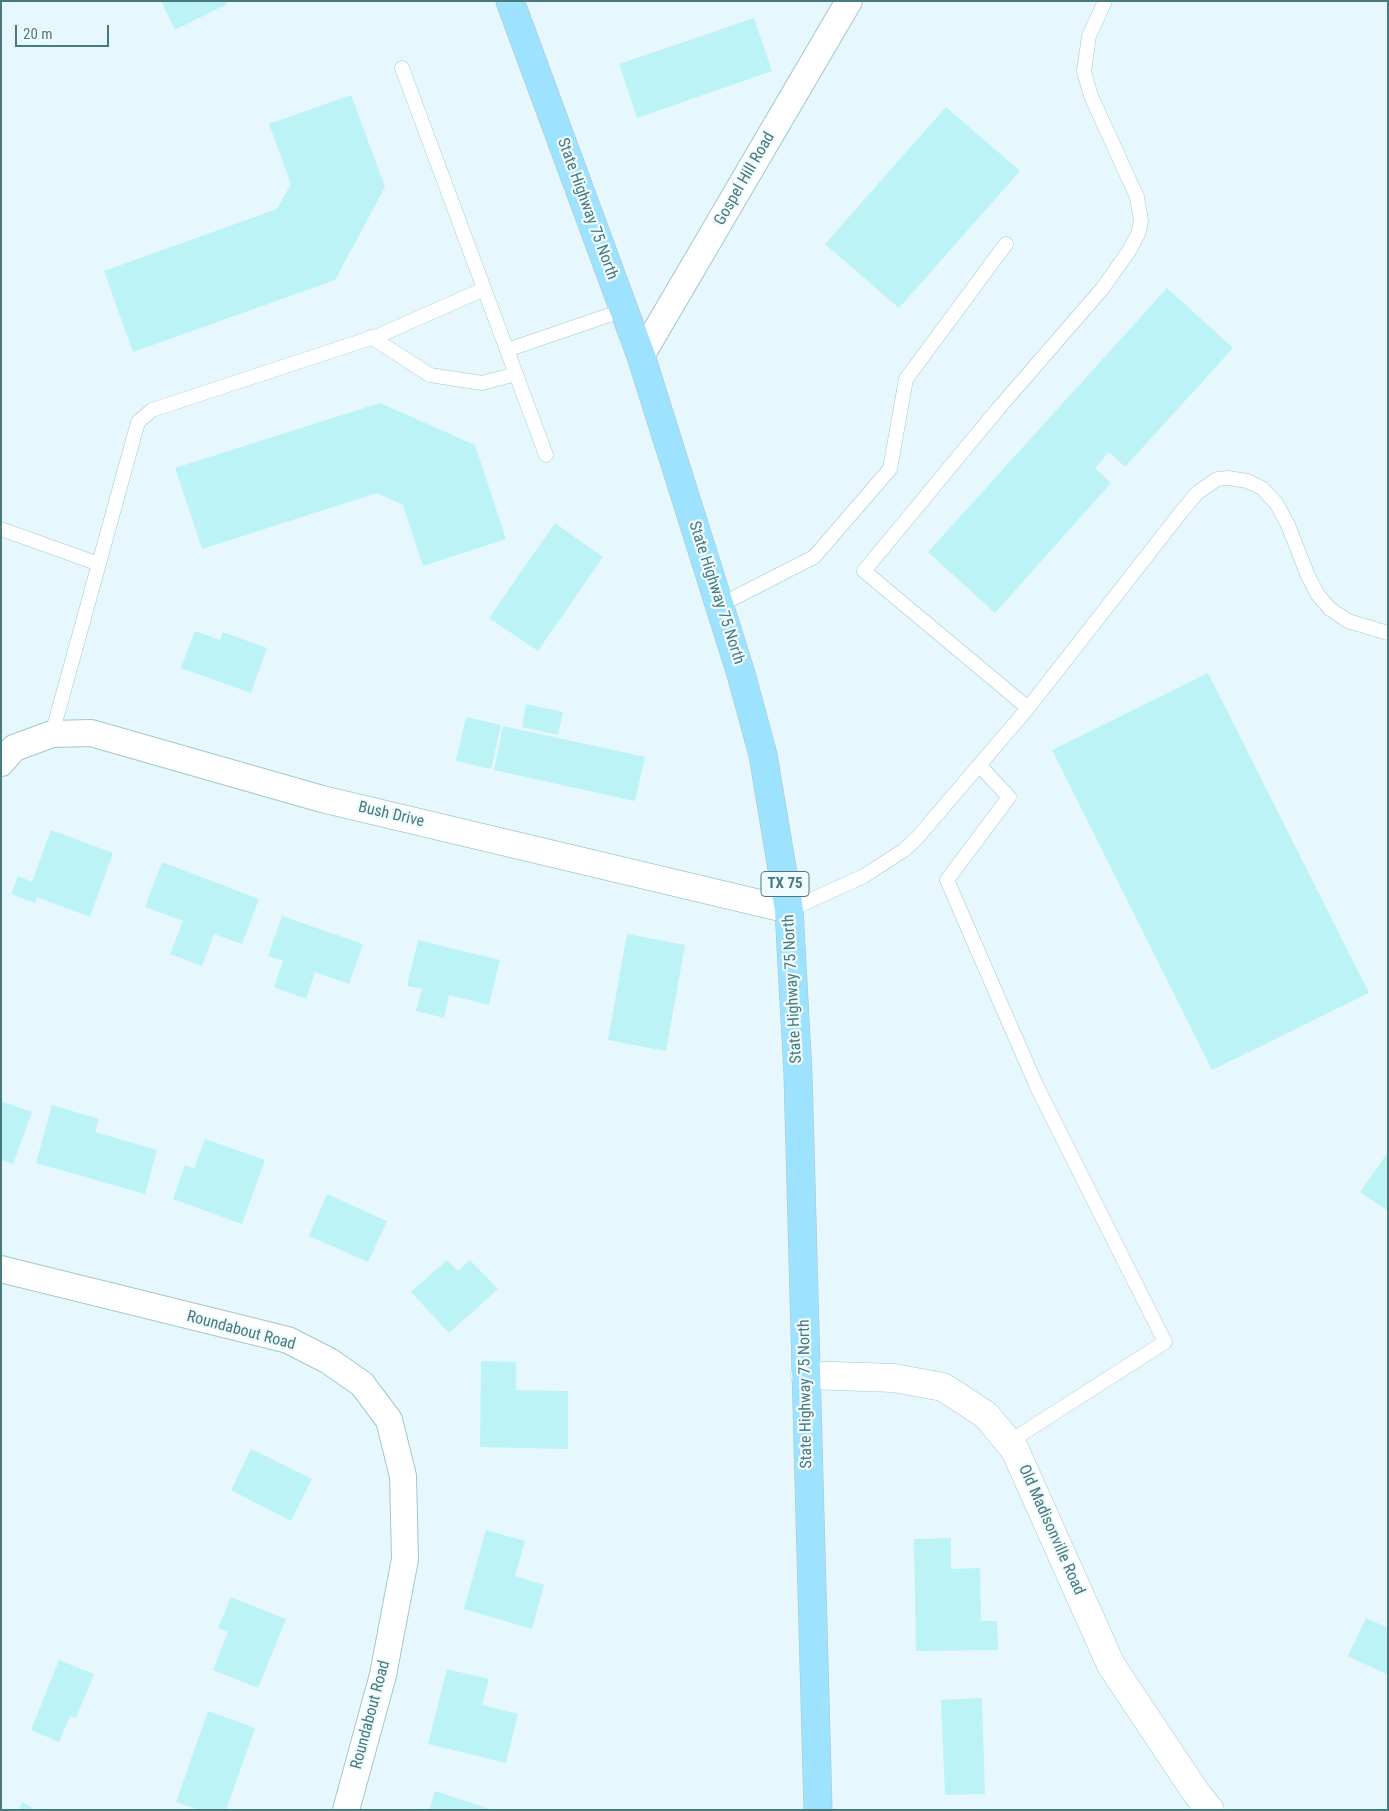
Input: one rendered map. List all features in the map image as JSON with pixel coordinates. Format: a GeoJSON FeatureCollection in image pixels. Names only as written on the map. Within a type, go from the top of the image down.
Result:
{"type":"FeatureCollection","features":[{"type":"Feature","properties":{"kind":"main road","name":"State Highway 75 North"},"geometry":{"type":"LineString","coordinates":[[510,1],[641,356],[720,605],[763,755],[789,910],[798,1074],[818,1810]]}},
{"type":"Feature","properties":{"kind":"street","name":"Gospel Hill Road"},"geometry":{"type":"LineString","coordinates":[[641,356],[849,1]]}},
{"type":"Feature","properties":{"kind":"street","name":"Bush Drive"},"geometry":{"type":"LineString","coordinates":[[1,763],[14,748],[52,734],[91,733],[322,798],[789,910]]}},
{"type":"Feature","properties":{"kind":"street","name":"Roundabout Road"},"geometry":{"type":"LineString","coordinates":[[1,1269],[288,1340],[329,1360],[362,1384],[389,1420],[403,1476],[405,1559],[383,1675],[346,1810]]}},
{"type":"Feature","properties":{"kind":"street","name":"Old Madisonville Road"},"geometry":{"type":"LineString","coordinates":[[805,1375],[894,1378],[944,1387],[986,1415],[1016,1450],[1111,1665],[1210,1810]]}},
{"type":"Feature","properties":{"kind":"lane"},"geometry":{"type":"LineString","coordinates":[[1028,708],[864,571],[998,409],[1102,289],[1130,251],[1138,234],[1141,221],[1137,197],[1091,96],[1084,71],[1089,36],[1105,1]]}},
{"type":"Feature","properties":{"kind":"lane"},"geometry":{"type":"LineString","coordinates":[[402,68],[546,454]]}},
{"type":"Feature","properties":{"kind":"lane"},"geometry":{"type":"LineString","coordinates":[[720,605],[814,556],[890,469],[906,378],[1006,244]]}},
{"type":"Feature","properties":{"kind":"lane"},"geometry":{"type":"LineString","coordinates":[[52,734],[138,422],[152,410],[372,337],[484,289]]}},
{"type":"Feature","properties":{"kind":"lane"},"geometry":{"type":"LineString","coordinates":[[507,350],[624,310]]}},
{"type":"Feature","properties":{"kind":"lane"},"geometry":{"type":"LineString","coordinates":[[372,337],[430,375],[482,383],[516,374]]}},
{"type":"Feature","properties":{"kind":"lane"},"geometry":{"type":"LineString","coordinates":[[789,910],[864,876],[904,850],[917,838],[1028,708],[1197,493],[1217,479],[1228,478],[1247,481],[1262,488],[1276,503],[1288,524],[1308,576],[1318,595],[1330,609],[1348,621],[1388,633]]}},
{"type":"Feature","properties":{"kind":"lane"},"geometry":{"type":"LineString","coordinates":[[1,529],[98,564]]}},
{"type":"Feature","properties":{"kind":"lane"},"geometry":{"type":"LineString","coordinates":[[979,765],[1009,797],[947,880],[1037,1087],[1165,1342],[1009,1442]]}},
{"type":"Feature","properties":{"kind":"building"},"geometry":{"type":"Polygon","coordinates":[[[161,1],[226,1],[227,4],[175,30],[161,1]]]}},
{"type":"Feature","properties":{"kind":"building"},"geometry":{"type":"Polygon","coordinates":[[[754,18],[772,71],[637,118],[619,64],[754,18]]]}},
{"type":"Feature","properties":{"kind":"building"},"geometry":{"type":"Polygon","coordinates":[[[351,95],[385,187],[335,280],[133,352],[104,271],[277,209],[291,184],[269,124],[351,95]]]}},
{"type":"Feature","properties":{"kind":"building"},"geometry":{"type":"Polygon","coordinates":[[[946,107],[1020,171],[899,308],[825,244],[946,107]]]}},
{"type":"Feature","properties":{"kind":"building"},"geometry":{"type":"Polygon","coordinates":[[[1167,288],[1233,348],[1125,467],[1109,452],[1095,468],[1111,483],[995,613],[928,552],[1167,288]]]}},
{"type":"Feature","properties":{"kind":"building"},"geometry":{"type":"Polygon","coordinates":[[[380,403],[475,445],[506,539],[423,566],[403,505],[377,493],[202,549],[175,468],[380,403]]]}},
{"type":"Feature","properties":{"kind":"building"},"geometry":{"type":"Polygon","coordinates":[[[555,523],[603,557],[538,651],[489,618],[555,523]]]}},
{"type":"Feature","properties":{"kind":"building"},"geometry":{"type":"Polygon","coordinates":[[[195,631],[220,640],[223,632],[267,648],[251,693],[181,668],[195,631]]]}},
{"type":"Feature","properties":{"kind":"building"},"geometry":{"type":"Polygon","coordinates":[[[1208,673],[1369,993],[1212,1070],[1052,750],[1208,673]]]}},
{"type":"Feature","properties":{"kind":"building"},"geometry":{"type":"Polygon","coordinates":[[[526,704],[563,712],[558,735],[522,727],[526,704]]]}},
{"type":"Feature","properties":{"kind":"building"},"geometry":{"type":"Polygon","coordinates":[[[466,717],[501,725],[491,769],[456,761],[466,717]]]}},
{"type":"Feature","properties":{"kind":"building"},"geometry":{"type":"Polygon","coordinates":[[[503,726],[645,757],[635,801],[494,770],[503,726]]]}},
{"type":"Feature","properties":{"kind":"building"},"geometry":{"type":"Polygon","coordinates":[[[51,830],[113,853],[90,917],[37,897],[35,903],[11,894],[18,876],[32,882],[51,830]]]}},
{"type":"Feature","properties":{"kind":"building"},"geometry":{"type":"Polygon","coordinates":[[[162,862],[259,899],[242,944],[214,934],[202,966],[170,954],[183,921],[145,907],[162,862]]]}},
{"type":"Feature","properties":{"kind":"building"},"geometry":{"type":"Polygon","coordinates":[[[282,916],[363,944],[349,984],[315,972],[306,999],[274,987],[283,961],[268,956],[282,916]]]}},
{"type":"Feature","properties":{"kind":"building"},"geometry":{"type":"Polygon","coordinates":[[[627,934],[685,945],[666,1051],[608,1040],[627,934]]]}},
{"type":"Feature","properties":{"kind":"building"},"geometry":{"type":"Polygon","coordinates":[[[418,940],[500,960],[489,1005],[449,995],[444,1018],[416,1011],[422,989],[407,986],[418,940]]]}},
{"type":"Feature","properties":{"kind":"building"},"geometry":{"type":"Polygon","coordinates":[[[1,1101],[32,1112],[13,1164],[1,1160],[1,1101]]]}},
{"type":"Feature","properties":{"kind":"building"},"geometry":{"type":"Polygon","coordinates":[[[52,1105],[99,1119],[95,1132],[157,1150],[145,1194],[36,1163],[52,1105]]]}},
{"type":"Feature","properties":{"kind":"building"},"geometry":{"type":"Polygon","coordinates":[[[205,1139],[265,1160],[242,1224],[173,1199],[185,1165],[194,1169],[205,1139]]]}},
{"type":"Feature","properties":{"kind":"building"},"geometry":{"type":"Polygon","coordinates":[[[1388,1152],[1388,1211],[1360,1192],[1388,1152]]]}},
{"type":"Feature","properties":{"kind":"building"},"geometry":{"type":"Polygon","coordinates":[[[327,1194],[387,1221],[368,1262],[309,1236],[327,1194]]]}},
{"type":"Feature","properties":{"kind":"building"},"geometry":{"type":"Polygon","coordinates":[[[447,1260],[458,1271],[470,1260],[498,1289],[449,1333],[411,1292],[447,1260]]]}},
{"type":"Feature","properties":{"kind":"building"},"geometry":{"type":"Polygon","coordinates":[[[481,1361],[516,1362],[516,1390],[568,1391],[568,1449],[480,1447],[481,1361]]]}},
{"type":"Feature","properties":{"kind":"building"},"geometry":{"type":"Polygon","coordinates":[[[251,1449],[312,1479],[291,1521],[231,1490],[251,1449]]]}},
{"type":"Feature","properties":{"kind":"building"},"geometry":{"type":"Polygon","coordinates":[[[486,1530],[525,1541],[515,1576],[544,1585],[532,1629],[464,1609],[486,1530]]]}},
{"type":"Feature","properties":{"kind":"building"},"geometry":{"type":"Polygon","coordinates":[[[951,1538],[951,1569],[980,1568],[981,1621],[997,1621],[998,1650],[916,1651],[914,1539],[951,1538]]]}},
{"type":"Feature","properties":{"kind":"building"},"geometry":{"type":"Polygon","coordinates":[[[231,1597],[286,1619],[258,1688],[213,1670],[228,1632],[218,1628],[231,1597]]]}},
{"type":"Feature","properties":{"kind":"building"},"geometry":{"type":"Polygon","coordinates":[[[1366,1618],[1388,1628],[1388,1675],[1348,1656],[1366,1618]]]}},
{"type":"Feature","properties":{"kind":"building"},"geometry":{"type":"Polygon","coordinates":[[[59,1660],[94,1674],[76,1718],[70,1716],[59,1742],[31,1730],[59,1660]]]}},
{"type":"Feature","properties":{"kind":"building"},"geometry":{"type":"Polygon","coordinates":[[[447,1669],[489,1679],[482,1705],[518,1714],[506,1763],[428,1744],[447,1669]]]}},
{"type":"Feature","properties":{"kind":"building"},"geometry":{"type":"Polygon","coordinates":[[[982,1698],[985,1794],[945,1795],[941,1700],[982,1698]]]}},
{"type":"Feature","properties":{"kind":"building"},"geometry":{"type":"Polygon","coordinates":[[[208,1711],[255,1728],[226,1810],[198,1810],[176,1802],[208,1711]]]}},
{"type":"Feature","properties":{"kind":"building"},"geometry":{"type":"Polygon","coordinates":[[[435,1791],[490,1809],[490,1810],[429,1810],[435,1791]]]}},
{"type":"Feature","properties":{"kind":"building"},"geometry":{"type":"Polygon","coordinates":[[[23,1802],[35,1810],[18,1810],[23,1802]]]}}]}
